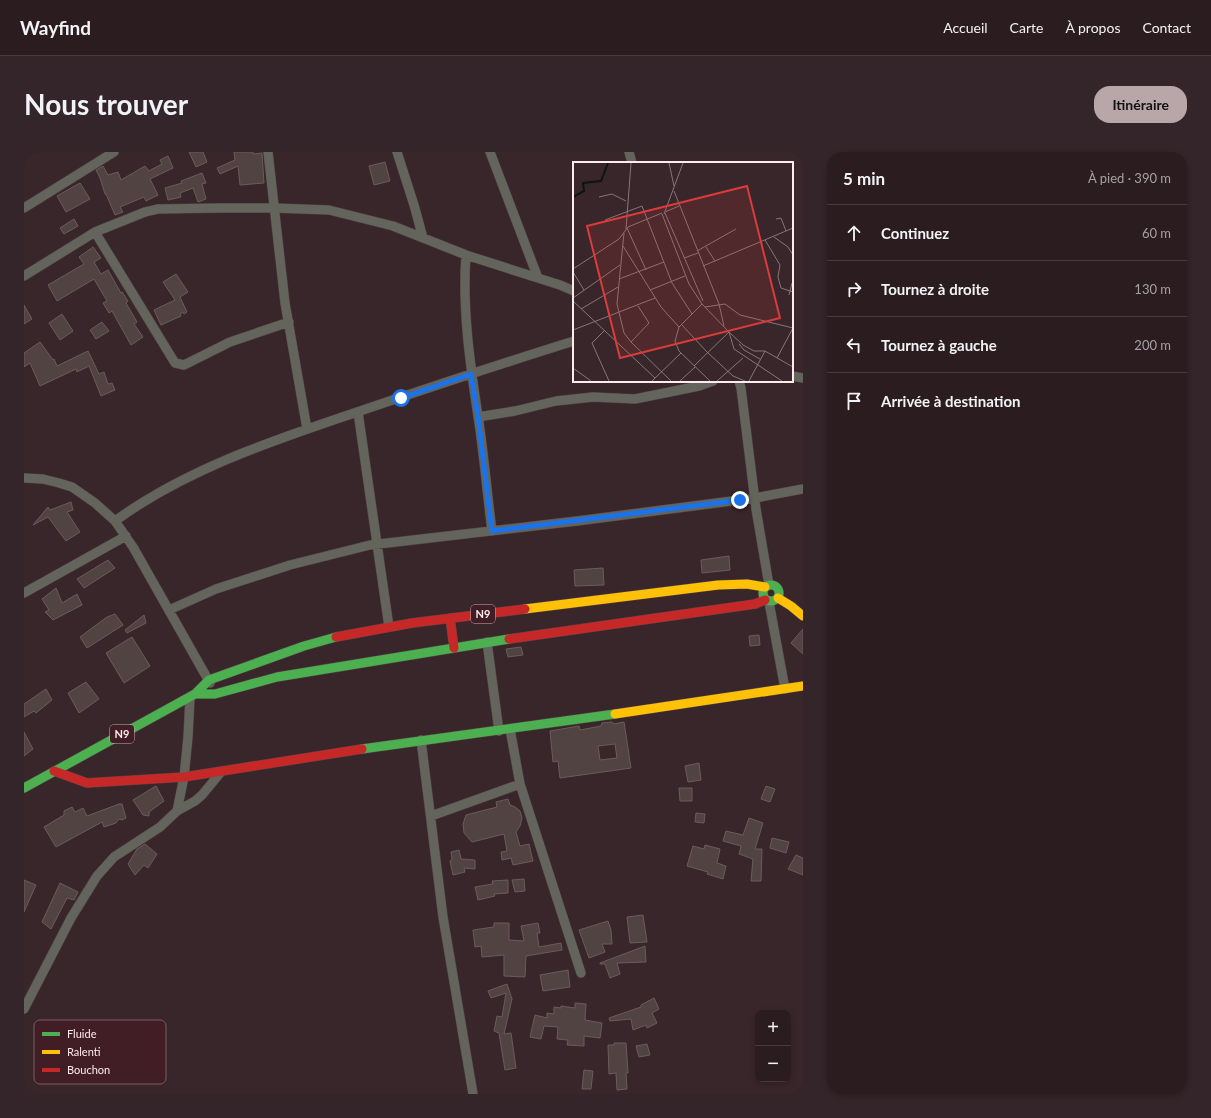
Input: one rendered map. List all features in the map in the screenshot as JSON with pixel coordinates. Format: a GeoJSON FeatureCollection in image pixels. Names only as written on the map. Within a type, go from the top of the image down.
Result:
{"type":"FeatureCollection","features":[{"type":"Feature","properties":{"kind":"main road","name":"N9"},"geometry":{"type":"LineString","coordinates":[[24,788],[192,696],[209,680],[304,646],[339,636],[450,618],[598,603],[718,585],[747,584],[767,586]]}},
{"type":"Feature","properties":{"kind":"main road"},"geometry":{"type":"LineString","coordinates":[[771,600],[779,592],[778,589],[772,585],[767,586],[762,594],[771,600],[791,606],[803,616]]}},
{"type":"Feature","properties":{"kind":"main road","name":"N9"},"geometry":{"type":"LineString","coordinates":[[192,696],[215,694],[277,677],[602,622],[683,615],[755,604],[771,600]]}},
{"type":"Feature","properties":{"kind":"main road"},"geometry":{"type":"LineString","coordinates":[[450,618],[454,648]]}},
{"type":"Feature","properties":{"kind":"main road"},"geometry":{"type":"LineString","coordinates":[[54,771],[87,783],[184,777],[421,740],[499,731],[803,686]]}},
{"type":"Feature","properties":{"kind":"street"},"geometry":{"type":"LineString","coordinates":[[24,208],[114,152]]}},
{"type":"Feature","properties":{"kind":"street"},"geometry":{"type":"LineString","coordinates":[[268,152],[285,303],[307,429]]}},
{"type":"Feature","properties":{"kind":"street"},"geometry":{"type":"LineString","coordinates":[[397,152],[423,238]]}},
{"type":"Feature","properties":{"kind":"street"},"geometry":{"type":"LineString","coordinates":[[490,152],[538,278]]}},
{"type":"Feature","properties":{"kind":"street"},"geometry":{"type":"LineString","coordinates":[[629,152],[632,162]]}},
{"type":"Feature","properties":{"kind":"street"},"geometry":{"type":"LineString","coordinates":[[24,276],[95,232],[144,212],[158,209],[274,208],[329,210],[393,226],[466,255],[573,291]]}},
{"type":"Feature","properties":{"kind":"street"},"geometry":{"type":"LineString","coordinates":[[95,232],[175,363],[184,365],[230,342],[288,322]]}},
{"type":"Feature","properties":{"kind":"street"},"geometry":{"type":"LineString","coordinates":[[466,255],[464,278],[471,374],[478,417],[492,531]]}},
{"type":"Feature","properties":{"kind":"street"},"geometry":{"type":"LineString","coordinates":[[115,520],[147,499],[182,479],[247,451],[307,429],[573,341]]}},
{"type":"Feature","properties":{"kind":"street"},"geometry":{"type":"LineString","coordinates":[[793,376],[803,378]]}},
{"type":"Feature","properties":{"kind":"street"},"geometry":{"type":"LineString","coordinates":[[478,417],[515,411],[556,401],[593,397],[635,399],[699,386],[710,382]]}},
{"type":"Feature","properties":{"kind":"street"},"geometry":{"type":"LineString","coordinates":[[739,382],[767,586]]}},
{"type":"Feature","properties":{"kind":"street"},"geometry":{"type":"LineString","coordinates":[[358,412],[389,627]]}},
{"type":"Feature","properties":{"kind":"street"},"geometry":{"type":"LineString","coordinates":[[24,478],[43,479],[59,482],[72,487],[95,503],[115,520],[126,536],[169,610],[209,680],[215,694]]}},
{"type":"Feature","properties":{"kind":"street"},"geometry":{"type":"LineString","coordinates":[[169,610],[216,589],[290,565],[377,544],[755,498],[803,489]]}},
{"type":"Feature","properties":{"kind":"street"},"geometry":{"type":"LineString","coordinates":[[24,593],[126,536]]}},
{"type":"Feature","properties":{"kind":"street"},"geometry":{"type":"LineString","coordinates":[[771,600],[785,688]]}},
{"type":"Feature","properties":{"kind":"street"},"geometry":{"type":"LineString","coordinates":[[487,642],[499,731]]}},
{"type":"Feature","properties":{"kind":"street"},"geometry":{"type":"LineString","coordinates":[[177,811],[184,777],[192,696]]}},
{"type":"Feature","properties":{"kind":"street"},"geometry":{"type":"LineString","coordinates":[[510,729],[520,784],[581,974]]}},
{"type":"Feature","properties":{"kind":"street"},"geometry":{"type":"LineString","coordinates":[[421,740],[443,917],[473,1094]]}},
{"type":"Feature","properties":{"kind":"street"},"geometry":{"type":"LineString","coordinates":[[24,1009],[71,918],[97,876],[114,858],[160,827],[177,811],[195,801],[202,795],[221,772]]}},
{"type":"Feature","properties":{"kind":"street"},"geometry":{"type":"LineString","coordinates":[[430,816],[520,784]]}},
{"type":"Feature","properties":{"kind":"building"},"geometry":{"type":"Polygon","coordinates":[[[189,152],[203,152],[207,162],[196,167],[189,152]]]}},
{"type":"Feature","properties":{"kind":"building"},"geometry":{"type":"Polygon","coordinates":[[[234,152],[253,152],[253,154],[262,153],[264,183],[240,185],[238,166],[220,174],[217,168],[235,160],[234,152]]]}},
{"type":"Feature","properties":{"kind":"building"},"geometry":{"type":"Polygon","coordinates":[[[168,156],[173,168],[150,179],[158,195],[146,201],[144,197],[120,207],[123,212],[115,215],[96,170],[103,166],[108,175],[118,172],[121,180],[145,166],[149,171],[162,164],[160,160],[168,156]]]}},
{"type":"Feature","properties":{"kind":"building"},"geometry":{"type":"Polygon","coordinates":[[[385,162],[390,181],[374,185],[369,166],[385,162]]]}},
{"type":"Feature","properties":{"kind":"building"},"geometry":{"type":"Polygon","coordinates":[[[202,173],[206,183],[202,184],[206,199],[198,202],[193,188],[180,193],[181,197],[168,200],[165,188],[182,183],[181,181],[202,173]]]}},
{"type":"Feature","properties":{"kind":"building"},"geometry":{"type":"Polygon","coordinates":[[[80,183],[90,199],[66,212],[57,196],[80,183]]]}},
{"type":"Feature","properties":{"kind":"building"},"geometry":{"type":"Polygon","coordinates":[[[74,219],[78,226],[64,234],[60,228],[74,219]]]}},
{"type":"Feature","properties":{"kind":"building"},"geometry":{"type":"Polygon","coordinates":[[[93,247],[101,258],[94,262],[101,274],[108,270],[121,293],[122,292],[128,301],[126,303],[137,322],[134,324],[143,337],[131,345],[112,311],[109,313],[103,303],[107,301],[94,279],[57,301],[48,285],[84,264],[79,257],[93,247]]]}},
{"type":"Feature","properties":{"kind":"building"},"geometry":{"type":"Polygon","coordinates":[[[176,274],[188,292],[180,297],[187,312],[184,314],[183,312],[180,314],[181,316],[161,325],[154,310],[175,300],[163,282],[176,274]]]}},
{"type":"Feature","properties":{"kind":"building"},"geometry":{"type":"Polygon","coordinates":[[[24,305],[32,319],[24,324],[24,305]]]}},
{"type":"Feature","properties":{"kind":"building"},"geometry":{"type":"Polygon","coordinates":[[[62,314],[73,331],[60,340],[49,323],[62,314]]]}},
{"type":"Feature","properties":{"kind":"building"},"geometry":{"type":"Polygon","coordinates":[[[102,322],[109,331],[96,339],[90,330],[102,322]]]}},
{"type":"Feature","properties":{"kind":"building"},"geometry":{"type":"Polygon","coordinates":[[[40,342],[53,360],[54,359],[57,366],[88,351],[99,374],[104,372],[108,384],[112,383],[115,390],[101,396],[89,366],[77,372],[76,369],[40,386],[30,363],[24,367],[24,353],[40,342]]]}},
{"type":"Feature","properties":{"kind":"building"},"geometry":{"type":"Polygon","coordinates":[[[71,502],[73,510],[67,512],[80,532],[66,541],[48,517],[33,525],[48,507],[50,510],[71,502]]]}},
{"type":"Feature","properties":{"kind":"building"},"geometry":{"type":"Polygon","coordinates":[[[729,556],[730,570],[702,573],[701,560],[729,556]]]}},
{"type":"Feature","properties":{"kind":"building"},"geometry":{"type":"Polygon","coordinates":[[[108,560],[115,568],[84,588],[77,579],[108,560]]]}},
{"type":"Feature","properties":{"kind":"building"},"geometry":{"type":"Polygon","coordinates":[[[603,568],[604,585],[575,586],[574,570],[603,568]]]}},
{"type":"Feature","properties":{"kind":"building"},"geometry":{"type":"Polygon","coordinates":[[[56,588],[62,603],[77,594],[82,605],[53,620],[45,612],[49,610],[42,599],[56,588]]]}},
{"type":"Feature","properties":{"kind":"building"},"geometry":{"type":"Polygon","coordinates":[[[115,614],[123,625],[87,648],[80,637],[107,617],[115,614]]]}},
{"type":"Feature","properties":{"kind":"building"},"geometry":{"type":"Polygon","coordinates":[[[144,615],[146,623],[127,633],[125,630],[144,615]]]}},
{"type":"Feature","properties":{"kind":"building"},"geometry":{"type":"Polygon","coordinates":[[[803,629],[803,654],[791,643],[803,629]]]}},
{"type":"Feature","properties":{"kind":"building"},"geometry":{"type":"Polygon","coordinates":[[[759,635],[760,645],[750,646],[749,636],[759,635]]]}},
{"type":"Feature","properties":{"kind":"building"},"geometry":{"type":"Polygon","coordinates":[[[132,637],[150,666],[124,683],[106,653],[132,637]]]}},
{"type":"Feature","properties":{"kind":"building"},"geometry":{"type":"Polygon","coordinates":[[[521,647],[523,655],[508,657],[506,649],[521,647]]]}},
{"type":"Feature","properties":{"kind":"building"},"geometry":{"type":"Polygon","coordinates":[[[86,682],[99,699],[79,713],[68,693],[86,682]]]}},
{"type":"Feature","properties":{"kind":"building"},"geometry":{"type":"Polygon","coordinates":[[[46,689],[52,700],[36,713],[34,711],[24,717],[24,704],[46,689]]]}},
{"type":"Feature","properties":{"kind":"building"},"geometry":{"type":"Polygon","coordinates":[[[612,722],[614,724],[624,722],[631,768],[560,778],[558,761],[553,762],[550,731],[579,726],[580,730],[601,726],[602,723],[612,722]],[[615,744],[598,746],[600,760],[617,758],[615,744]]]}},
{"type":"Feature","properties":{"kind":"building"},"geometry":{"type":"Polygon","coordinates":[[[24,732],[33,749],[24,756],[24,732]]]}},
{"type":"Feature","properties":{"kind":"building"},"geometry":{"type":"Polygon","coordinates":[[[699,763],[701,780],[688,782],[685,766],[699,763]]]}},
{"type":"Feature","properties":{"kind":"building"},"geometry":{"type":"Polygon","coordinates":[[[156,786],[164,801],[149,812],[149,816],[143,815],[133,800],[156,786]]]}},
{"type":"Feature","properties":{"kind":"building"},"geometry":{"type":"Polygon","coordinates":[[[766,786],[775,789],[770,802],[761,799],[766,786]]]}},
{"type":"Feature","properties":{"kind":"building"},"geometry":{"type":"Polygon","coordinates":[[[679,788],[692,788],[692,801],[680,801],[679,788]]]}},
{"type":"Feature","properties":{"kind":"building"},"geometry":{"type":"Polygon","coordinates":[[[508,799],[510,805],[520,811],[522,818],[520,826],[516,832],[520,846],[529,844],[533,861],[513,865],[511,858],[502,860],[501,852],[507,851],[504,834],[472,842],[464,833],[463,824],[466,815],[497,807],[496,802],[508,799]]]}},
{"type":"Feature","properties":{"kind":"building"},"geometry":{"type":"Polygon","coordinates":[[[122,804],[126,818],[122,820],[119,819],[116,823],[104,827],[102,822],[56,847],[44,827],[64,815],[64,811],[72,807],[75,812],[83,808],[87,816],[122,804]]]}},
{"type":"Feature","properties":{"kind":"building"},"geometry":{"type":"Polygon","coordinates":[[[696,813],[705,814],[704,823],[695,822],[696,813]]]}},
{"type":"Feature","properties":{"kind":"building"},"geometry":{"type":"Polygon","coordinates":[[[749,818],[763,823],[755,849],[762,849],[761,881],[751,881],[753,859],[739,854],[741,846],[723,841],[726,831],[743,835],[749,818]]]}},
{"type":"Feature","properties":{"kind":"building"},"geometry":{"type":"Polygon","coordinates":[[[772,838],[789,842],[786,853],[770,848],[772,838]]]}},
{"type":"Feature","properties":{"kind":"building"},"geometry":{"type":"Polygon","coordinates":[[[145,844],[157,854],[148,868],[144,865],[135,875],[128,864],[137,849],[145,844]]]}},
{"type":"Feature","properties":{"kind":"building"},"geometry":{"type":"Polygon","coordinates":[[[705,845],[720,849],[717,863],[726,866],[723,879],[707,874],[708,872],[687,866],[693,846],[704,849],[705,845]]]}},
{"type":"Feature","properties":{"kind":"building"},"geometry":{"type":"Polygon","coordinates":[[[459,850],[461,859],[475,860],[475,869],[464,868],[465,872],[453,875],[450,861],[452,860],[451,852],[459,850]]]}},
{"type":"Feature","properties":{"kind":"building"},"geometry":{"type":"Polygon","coordinates":[[[796,855],[803,858],[803,875],[788,869],[796,855]]]}},
{"type":"Feature","properties":{"kind":"building"},"geometry":{"type":"Polygon","coordinates":[[[524,879],[525,891],[515,892],[512,880],[524,879]]]}},
{"type":"Feature","properties":{"kind":"building"},"geometry":{"type":"Polygon","coordinates":[[[24,880],[36,885],[24,912],[24,880]]]}},
{"type":"Feature","properties":{"kind":"building"},"geometry":{"type":"Polygon","coordinates":[[[508,880],[508,893],[494,894],[495,896],[478,900],[475,887],[493,884],[492,881],[508,880]]]}},
{"type":"Feature","properties":{"kind":"building"},"geometry":{"type":"Polygon","coordinates":[[[60,883],[78,892],[74,900],[67,898],[51,929],[42,922],[60,883]]]}},
{"type":"Feature","properties":{"kind":"building"},"geometry":{"type":"Polygon","coordinates":[[[643,915],[647,942],[630,943],[627,917],[643,915]]]}},
{"type":"Feature","properties":{"kind":"building"},"geometry":{"type":"Polygon","coordinates":[[[608,921],[611,930],[612,944],[602,944],[605,952],[589,958],[579,930],[608,921]]]}},
{"type":"Feature","properties":{"kind":"building"},"geometry":{"type":"Polygon","coordinates":[[[494,923],[509,923],[509,940],[524,941],[521,926],[538,923],[540,933],[537,933],[539,947],[561,943],[562,950],[526,956],[525,977],[504,976],[504,955],[482,957],[481,946],[475,947],[473,930],[494,927],[494,923]]]}},
{"type":"Feature","properties":{"kind":"building"},"geometry":{"type":"Polygon","coordinates":[[[645,946],[646,962],[617,963],[620,974],[610,978],[605,964],[600,964],[600,963],[645,946]]]}},
{"type":"Feature","properties":{"kind":"building"},"geometry":{"type":"Polygon","coordinates":[[[568,970],[570,987],[543,991],[540,975],[568,970]]]}},
{"type":"Feature","properties":{"kind":"building"},"geometry":{"type":"Polygon","coordinates":[[[507,984],[512,999],[504,1034],[511,1033],[516,1068],[505,1070],[499,1033],[494,1031],[497,1016],[502,1017],[506,993],[491,998],[488,991],[507,984]]]}},
{"type":"Feature","properties":{"kind":"building"},"geometry":{"type":"Polygon","coordinates":[[[654,998],[659,1009],[652,1013],[657,1023],[647,1028],[646,1025],[633,1030],[631,1019],[610,1021],[609,1018],[641,1007],[641,1005],[654,998]]]}},
{"type":"Feature","properties":{"kind":"building"},"geometry":{"type":"Polygon","coordinates":[[[575,1003],[586,1004],[585,1020],[602,1023],[600,1038],[584,1036],[584,1046],[567,1045],[568,1040],[557,1039],[558,1027],[544,1026],[541,1039],[530,1037],[535,1015],[547,1018],[547,1013],[554,1014],[554,1007],[561,1008],[561,1006],[575,1008],[575,1003]]]}},
{"type":"Feature","properties":{"kind":"building"},"geometry":{"type":"Polygon","coordinates":[[[614,1043],[626,1043],[628,1073],[626,1073],[627,1089],[617,1090],[616,1073],[609,1074],[608,1045],[614,1045],[614,1043]]]}},
{"type":"Feature","properties":{"kind":"building"},"geometry":{"type":"Polygon","coordinates":[[[647,1044],[650,1055],[639,1057],[636,1046],[647,1044]]]}},
{"type":"Feature","properties":{"kind":"building"},"geometry":{"type":"Polygon","coordinates":[[[584,1070],[593,1071],[591,1089],[582,1089],[584,1070]]]}},
{"type":"Feature","properties":{"kind":"traffic: fast"},"geometry":{"type":"LineString","coordinates":[[768,585],[774,585],[779,590],[779,593],[777,599],[774,601],[768,601],[763,596],[763,590],[768,585]]}},
{"type":"Feature","properties":{"kind":"traffic: fast"},"geometry":{"type":"LineString","coordinates":[[24,788],[195,694],[209,680],[304,646],[336,637]]}},
{"type":"Feature","properties":{"kind":"traffic: fast"},"geometry":{"type":"LineString","coordinates":[[195,694],[215,694],[277,677],[509,639]]}},
{"type":"Feature","properties":{"kind":"traffic: fast"},"geometry":{"type":"LineString","coordinates":[[362,749],[615,714]]}},
{"type":"Feature","properties":{"kind":"traffic: slow"},"geometry":{"type":"LineString","coordinates":[[525,609],[718,585],[747,584],[765,587]]}},
{"type":"Feature","properties":{"kind":"traffic: slow"},"geometry":{"type":"LineString","coordinates":[[778,598],[803,616]]}},
{"type":"Feature","properties":{"kind":"traffic: slow"},"geometry":{"type":"LineString","coordinates":[[615,714],[803,686]]}},
{"type":"Feature","properties":{"kind":"traffic: jam"},"geometry":{"type":"LineString","coordinates":[[509,639],[755,604],[765,600]]}},
{"type":"Feature","properties":{"kind":"traffic: jam"},"geometry":{"type":"LineString","coordinates":[[336,637],[412,623],[525,609]]}},
{"type":"Feature","properties":{"kind":"traffic: jam"},"geometry":{"type":"LineString","coordinates":[[450,618],[454,648]]}},
{"type":"Feature","properties":{"kind":"traffic: jam"},"geometry":{"type":"LineString","coordinates":[[54,771],[87,783],[184,777],[362,749]]}},
{"type":"Feature","properties":{"kind":"route"},"geometry":{"type":"LineString","coordinates":[[401,398],[471,374],[478,417],[492,531],[740,500]]}}]}
